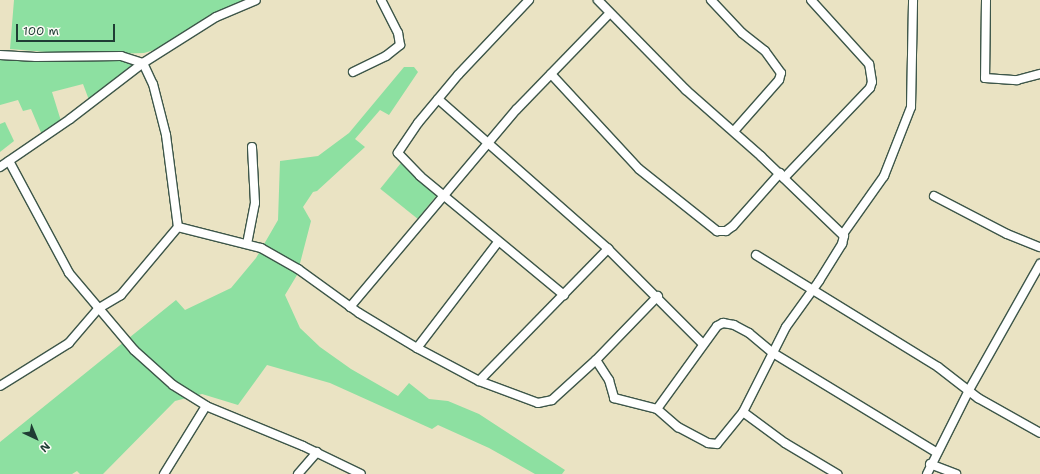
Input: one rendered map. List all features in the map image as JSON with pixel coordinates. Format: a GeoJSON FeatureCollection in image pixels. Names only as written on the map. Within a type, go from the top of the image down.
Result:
{"type":"FeatureCollection","features":[{"type":"Feature","properties":{"kind":"street"},"geometry":{"type":"LineString","coordinates":[[0,167],[143,63],[216,17],[256,0]]}},
{"type":"Feature","properties":{"kind":"street"},"geometry":{"type":"LineString","coordinates":[[353,72],[386,56],[400,45],[398,33],[381,0]]}},
{"type":"Feature","properties":{"kind":"street"},"geometry":{"type":"LineString","coordinates":[[529,0],[438,98],[398,153],[420,176],[564,295]]}},
{"type":"Feature","properties":{"kind":"street"},"geometry":{"type":"LineString","coordinates":[[598,0],[609,14],[686,90],[734,131],[844,234]]}},
{"type":"Feature","properties":{"kind":"street"},"geometry":{"type":"LineString","coordinates":[[711,0],[742,33],[765,51],[781,73],[779,80],[734,131]]}},
{"type":"Feature","properties":{"kind":"street"},"geometry":{"type":"LineString","coordinates":[[551,74],[639,169],[717,231],[726,231],[733,226],[870,88],[872,82],[869,64],[811,0]]}},
{"type":"Feature","properties":{"kind":"street"},"geometry":{"type":"LineString","coordinates":[[596,360],[609,380],[614,398],[657,409],[678,427],[708,443],[716,444],[742,412],[786,327],[842,244],[844,234],[884,176],[911,107],[912,0]]}},
{"type":"Feature","properties":{"kind":"street"},"geometry":{"type":"LineString","coordinates":[[986,0],[985,78],[1017,80],[1040,74]]}},
{"type":"Feature","properties":{"kind":"street"},"geometry":{"type":"LineString","coordinates":[[350,307],[488,142],[609,14]]}},
{"type":"Feature","properties":{"kind":"street"},"geometry":{"type":"LineString","coordinates":[[0,55],[36,57],[121,56],[143,63],[153,84],[166,135],[178,227],[122,295],[98,309],[69,343],[0,386]]}},
{"type":"Feature","properties":{"kind":"street"},"geometry":{"type":"LineString","coordinates":[[438,98],[608,249],[658,296],[703,344]]}},
{"type":"Feature","properties":{"kind":"street"},"geometry":{"type":"LineString","coordinates":[[247,244],[255,203],[252,147]]}},
{"type":"Feature","properties":{"kind":"street"},"geometry":{"type":"LineString","coordinates":[[9,161],[69,272],[98,309],[134,350],[173,385],[206,406],[317,452],[361,474]]}},
{"type":"Feature","properties":{"kind":"street"},"geometry":{"type":"LineString","coordinates":[[934,196],[1007,234],[1040,247]]}},
{"type":"Feature","properties":{"kind":"street"},"geometry":{"type":"LineString","coordinates":[[178,227],[260,248],[298,269],[350,307],[417,348],[479,380],[538,403],[552,400],[596,360],[658,296]]}},
{"type":"Feature","properties":{"kind":"street"},"geometry":{"type":"LineString","coordinates":[[417,348],[498,242]]}},
{"type":"Feature","properties":{"kind":"street"},"geometry":{"type":"LineString","coordinates":[[479,380],[608,249]]}},
{"type":"Feature","properties":{"kind":"street"},"geometry":{"type":"LineString","coordinates":[[756,255],[926,359],[978,398],[1040,433]]}},
{"type":"Feature","properties":{"kind":"street"},"geometry":{"type":"LineString","coordinates":[[927,474],[936,452],[969,390],[1040,264]]}},
{"type":"Feature","properties":{"kind":"street"},"geometry":{"type":"LineString","coordinates":[[657,409],[703,344],[717,326],[723,323],[734,325],[749,333],[773,353],[936,452]]}},
{"type":"Feature","properties":{"kind":"street"},"geometry":{"type":"LineString","coordinates":[[164,474],[206,406]]}},
{"type":"Feature","properties":{"kind":"street"},"geometry":{"type":"LineString","coordinates":[[742,412],[803,454],[837,474]]}},
{"type":"Feature","properties":{"kind":"street"},"geometry":{"type":"LineString","coordinates":[[298,474],[317,452]]}},
{"type":"Feature","properties":{"kind":"street"},"geometry":{"type":"LineString","coordinates":[[930,464],[956,474]]}},
{"type":"Feature","properties":{"kind":"green space"},"geometry":{"type":"Polygon","coordinates":[[[14,0],[246,0],[223,10],[154,50],[144,53],[82,55],[10,49],[14,0]]]}},
{"type":"Feature","properties":{"kind":"green space"},"geometry":{"type":"Polygon","coordinates":[[[0,57],[124,60],[132,65],[89,100],[83,84],[52,92],[61,121],[42,135],[31,109],[23,111],[18,100],[0,105],[0,57]]]}},
{"type":"Feature","properties":{"kind":"green space"},"geometry":{"type":"Polygon","coordinates":[[[404,67],[414,67],[418,72],[389,115],[380,110],[355,139],[365,147],[317,191],[313,192],[303,207],[311,221],[297,275],[285,295],[300,328],[320,347],[351,369],[398,396],[409,383],[429,399],[448,401],[479,414],[565,470],[562,474],[535,474],[489,448],[438,425],[432,429],[330,383],[267,365],[238,405],[202,394],[175,401],[103,474],[80,474],[77,471],[72,474],[0,474],[0,442],[176,300],[185,310],[231,288],[256,258],[278,220],[280,161],[318,156],[349,133],[404,67]]]}},
{"type":"Feature","properties":{"kind":"green space"},"geometry":{"type":"Polygon","coordinates":[[[5,122],[14,141],[0,152],[0,124],[5,122]]]}},
{"type":"Feature","properties":{"kind":"green space"},"geometry":{"type":"Polygon","coordinates":[[[401,163],[438,193],[418,219],[380,189],[401,163]]]}}]}
